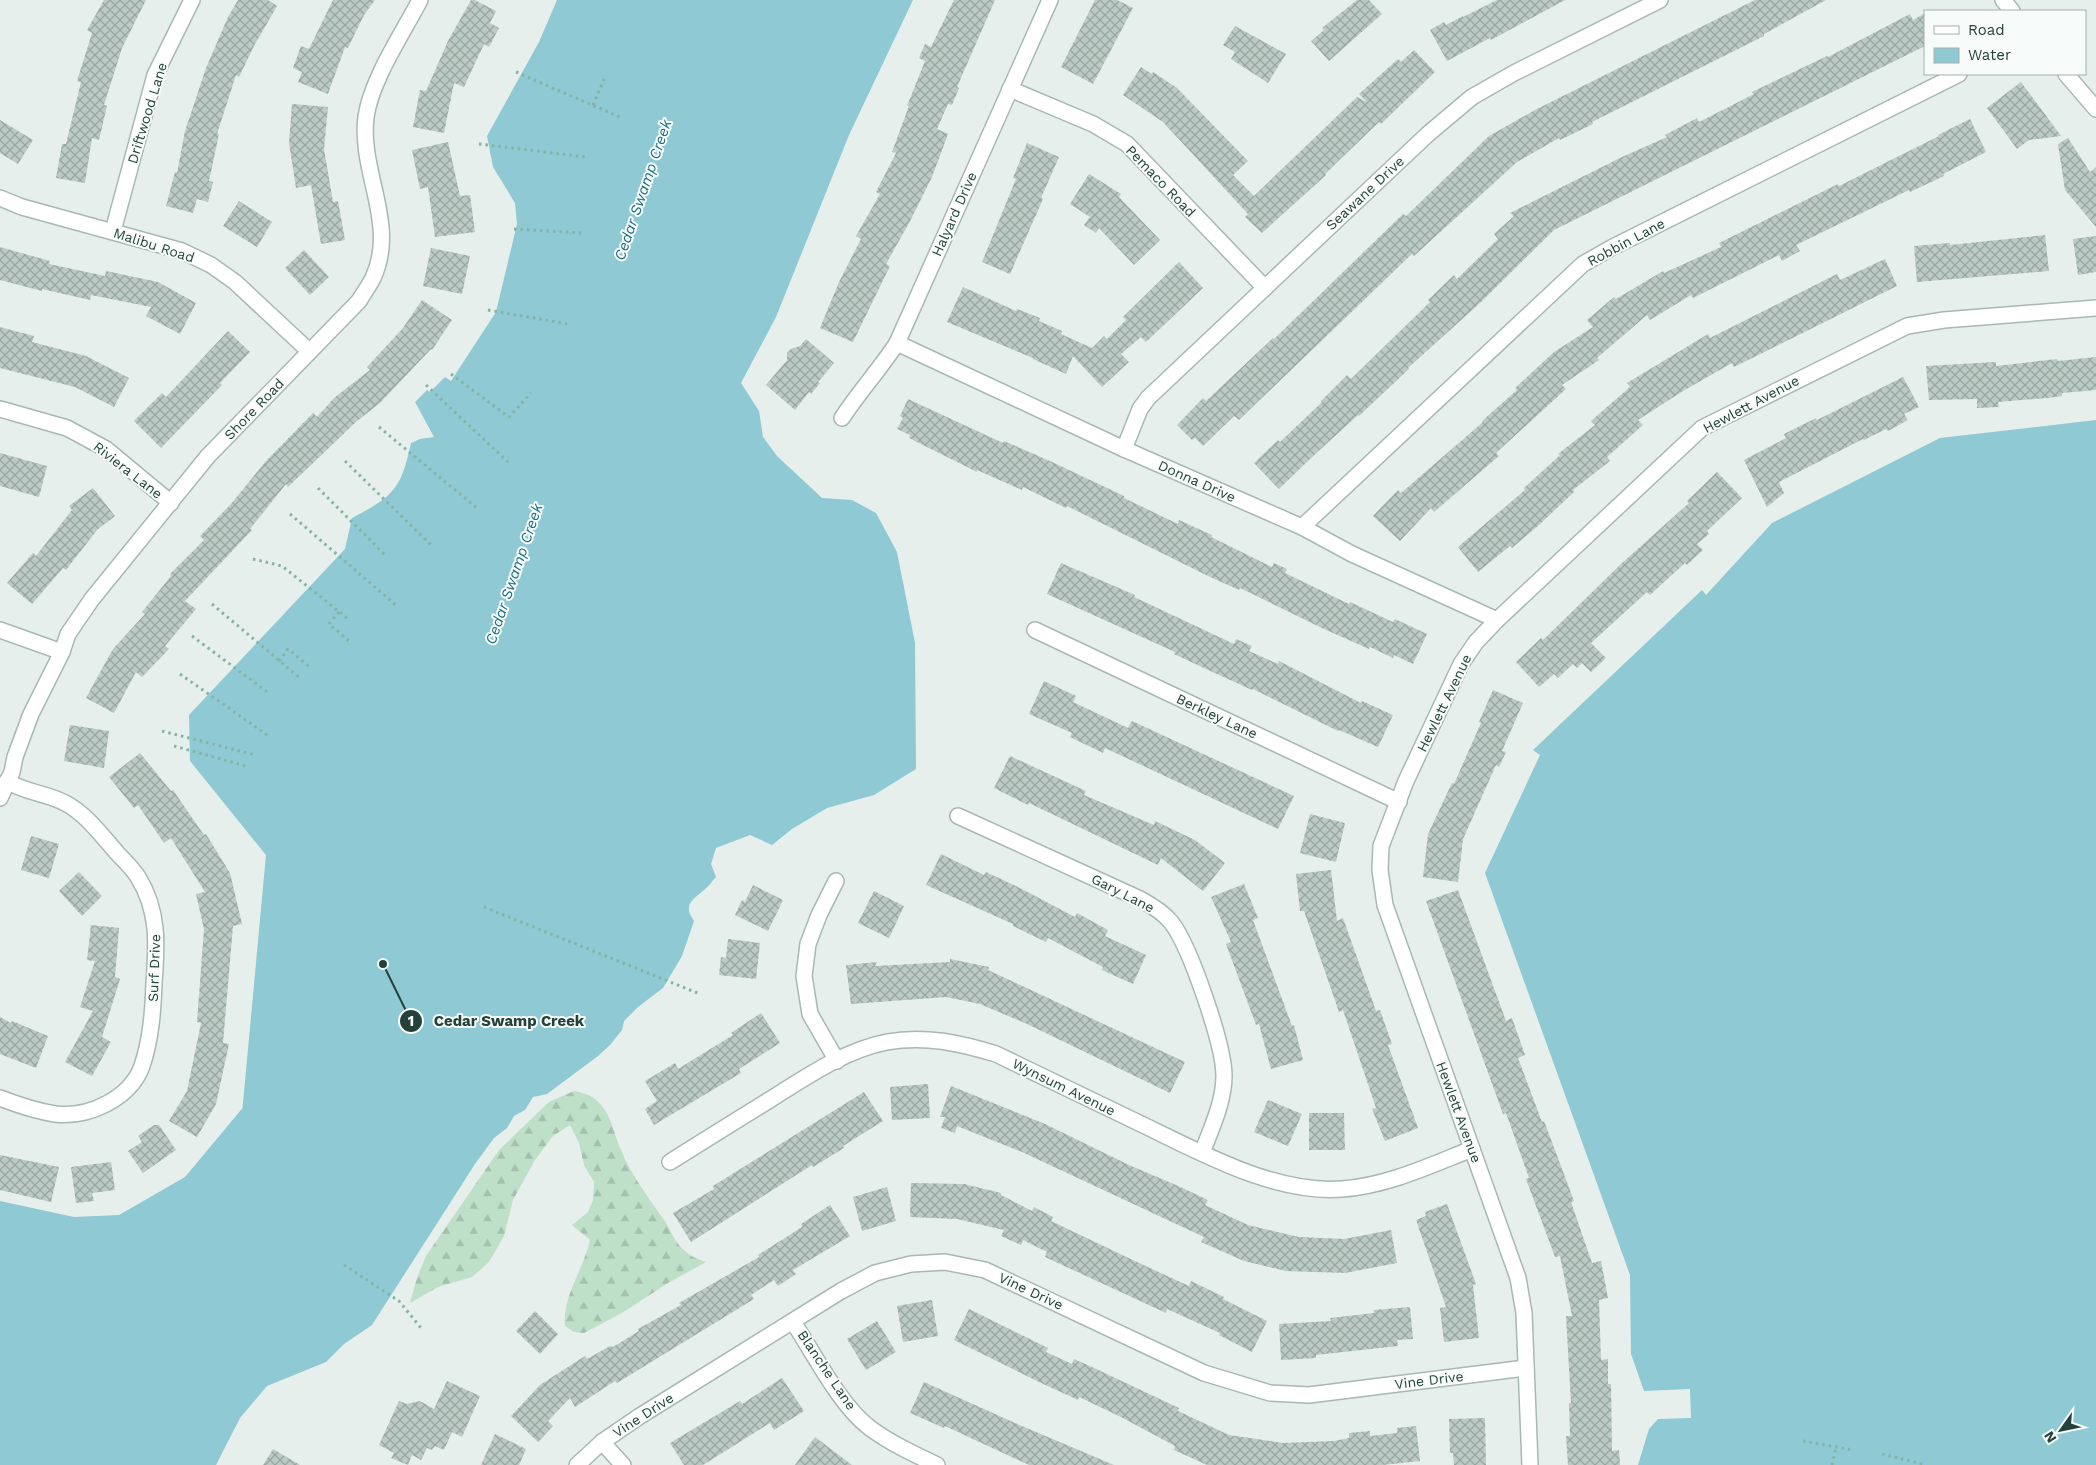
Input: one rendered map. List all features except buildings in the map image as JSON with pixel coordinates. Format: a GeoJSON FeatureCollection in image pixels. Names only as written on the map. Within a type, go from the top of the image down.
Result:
{"type":"FeatureCollection","features":[{"type":"Feature","properties":{"kind":"street","name":"Driftwood Lane"},"geometry":{"type":"LineString","coordinates":[[113,231],[155,74],[192,0]]}},
{"type":"Feature","properties":{"kind":"street","name":"Shore Road"},"geometry":{"type":"LineString","coordinates":[[0,798],[12,772],[15,757],[31,714],[62,652],[68,634],[92,599],[208,456],[359,301],[373,279],[379,259],[382,233],[379,205],[367,154],[366,118],[371,96],[381,74],[420,0]]}},
{"type":"Feature","properties":{"kind":"street","name":"Halyard Drive"},"geometry":{"type":"LineString","coordinates":[[842,418],[861,390],[876,375],[897,343],[1050,0]]}},
{"type":"Feature","properties":{"kind":"street","name":"Seawane Drive"},"geometry":{"type":"LineString","coordinates":[[1124,449],[1140,409],[1148,398],[1428,134],[1472,97],[1514,73],[1660,0]]}},
{"type":"Feature","properties":{"kind":"street"},"geometry":{"type":"LineString","coordinates":[[2003,0],[2011,10]]}},
{"type":"Feature","properties":{"kind":"street","name":"Robbin Lane"},"geometry":{"type":"LineString","coordinates":[[1302,527],[1583,264],[1611,248],[1957,75]]}},
{"type":"Feature","properties":{"kind":"street"},"geometry":{"type":"LineString","coordinates":[[2067,75],[2096,109]]}},
{"type":"Feature","properties":{"kind":"street","name":"Pemaco Road"},"geometry":{"type":"LineString","coordinates":[[1010,89],[1093,124],[1127,144],[1265,288]]}},
{"type":"Feature","properties":{"kind":"street","name":"Malibu Road"},"geometry":{"type":"LineString","coordinates":[[0,198],[22,207],[182,251],[211,265],[236,282],[309,351]]}},
{"type":"Feature","properties":{"kind":"street","name":"Hewlett Avenue"},"geometry":{"type":"LineString","coordinates":[[1530,1465],[1524,1314],[1518,1278],[1385,905],[1380,870],[1381,846],[1406,781],[1461,664],[1476,642],[1497,620],[1702,428],[1906,326],[1944,320],[2096,308]]}},
{"type":"Feature","properties":{"kind":"street","name":"Donna Drive"},"geometry":{"type":"LineString","coordinates":[[897,343],[1124,449],[1302,527],[1352,554],[1497,620]]}},
{"type":"Feature","properties":{"kind":"street","name":"Riviera Lane"},"geometry":{"type":"LineString","coordinates":[[0,409],[67,428],[106,449],[171,503]]}},
{"type":"Feature","properties":{"kind":"street"},"geometry":{"type":"LineString","coordinates":[[0,630],[62,652]]}},
{"type":"Feature","properties":{"kind":"street","name":"Berkley Lane"},"geometry":{"type":"LineString","coordinates":[[1035,630],[1399,802]]}},
{"type":"Feature","properties":{"kind":"street","name":"Surf Drive"},"geometry":{"type":"LineString","coordinates":[[0,1098],[24,1107],[56,1114],[82,1112],[103,1106],[119,1096],[132,1082],[141,1067],[152,1023],[156,957],[155,917],[149,897],[137,875],[88,819],[66,804],[38,793],[19,789],[7,781]]}},
{"type":"Feature","properties":{"kind":"street","name":"Gary Lane"},"geometry":{"type":"LineString","coordinates":[[958,816],[1140,899],[1156,908],[1170,921],[1186,949],[1220,1046],[1224,1077],[1223,1086],[1219,1105],[1202,1153]]}},
{"type":"Feature","properties":{"kind":"street"},"geometry":{"type":"LineString","coordinates":[[836,881],[819,915],[808,944],[804,976],[810,1014],[838,1061]]}},
{"type":"Feature","properties":{"kind":"street","name":"Wynsum Avenue"},"geometry":{"type":"LineString","coordinates":[[670,1162],[802,1080],[838,1061],[861,1050],[886,1042],[925,1039],[964,1044],[996,1054],[1202,1153],[1262,1177],[1287,1184],[1319,1190],[1343,1189],[1379,1183],[1472,1149]]}},
{"type":"Feature","properties":{"kind":"street","name":"Vine Drive"},"geometry":{"type":"LineString","coordinates":[[577,1465],[602,1442],[640,1416],[794,1322],[841,1291],[875,1273],[911,1264],[945,1262],[985,1270],[1204,1373],[1270,1393],[1309,1395],[1526,1368]]}},
{"type":"Feature","properties":{"kind":"street","name":"Blanche Lane"},"geometry":{"type":"LineString","coordinates":[[794,1322],[844,1400],[868,1427],[907,1451],[937,1465]]}},
{"type":"Feature","properties":{"kind":"street"},"geometry":{"type":"LineString","coordinates":[[602,1442],[623,1465]]}},
{"type":"Feature","properties":{"kind":"path"},"geometry":{"type":"LineString","coordinates":[[516,72],[622,118]]}},
{"type":"Feature","properties":{"kind":"path"},"geometry":{"type":"LineString","coordinates":[[593,105],[605,77]]}},
{"type":"Feature","properties":{"kind":"path"},"geometry":{"type":"LineString","coordinates":[[479,144],[586,157]]}},
{"type":"Feature","properties":{"kind":"path"},"geometry":{"type":"LineString","coordinates":[[514,229],[583,232]]}},
{"type":"Feature","properties":{"kind":"path"},"geometry":{"type":"LineString","coordinates":[[488,310],[568,324]]}},
{"type":"Feature","properties":{"kind":"path"},"geometry":{"type":"LineString","coordinates":[[451,374],[509,417],[531,393]]}},
{"type":"Feature","properties":{"kind":"path"},"geometry":{"type":"LineString","coordinates":[[426,385],[508,462]]}},
{"type":"Feature","properties":{"kind":"path"},"geometry":{"type":"LineString","coordinates":[[379,427],[478,509]]}},
{"type":"Feature","properties":{"kind":"path"},"geometry":{"type":"LineString","coordinates":[[345,462],[433,546]]}},
{"type":"Feature","properties":{"kind":"path"},"geometry":{"type":"LineString","coordinates":[[318,488],[387,557]]}},
{"type":"Feature","properties":{"kind":"path"},"geometry":{"type":"LineString","coordinates":[[290,514],[397,606]]}},
{"type":"Feature","properties":{"kind":"path"},"geometry":{"type":"LineString","coordinates":[[253,559],[282,566],[347,618]]}},
{"type":"Feature","properties":{"kind":"path"},"geometry":{"type":"LineString","coordinates":[[212,604],[300,679]]}},
{"type":"Feature","properties":{"kind":"path"},"geometry":{"type":"LineString","coordinates":[[339,612],[329,624],[349,641]]}},
{"type":"Feature","properties":{"kind":"path"},"geometry":{"type":"LineString","coordinates":[[192,636],[270,694]]}},
{"type":"Feature","properties":{"kind":"path"},"geometry":{"type":"LineString","coordinates":[[279,661],[288,649],[311,668]]}},
{"type":"Feature","properties":{"kind":"path"},"geometry":{"type":"LineString","coordinates":[[180,674],[270,737]]}},
{"type":"Feature","properties":{"kind":"path"},"geometry":{"type":"LineString","coordinates":[[162,731],[255,756]]}},
{"type":"Feature","properties":{"kind":"path"},"geometry":{"type":"LineString","coordinates":[[174,746],[246,766]]}},
{"type":"Feature","properties":{"kind":"path"},"geometry":{"type":"LineString","coordinates":[[484,906],[700,994]]}},
{"type":"Feature","properties":{"kind":"path"},"geometry":{"type":"LineString","coordinates":[[344,1265],[399,1301],[421,1328]]}},
{"type":"Feature","properties":{"kind":"path"},"geometry":{"type":"LineString","coordinates":[[1803,1440],[1853,1450]]}},
{"type":"Feature","properties":{"kind":"path"},"geometry":{"type":"LineString","coordinates":[[1832,1465],[1836,1446]]}},
{"type":"Feature","properties":{"kind":"path"},"geometry":{"type":"LineString","coordinates":[[1882,1454],[1926,1465]]}},
{"type":"Feature","properties":{"kind":"green space"},"geometry":{"type":"Polygon","coordinates":[[[574,1091],[586,1094],[601,1105],[611,1121],[630,1169],[677,1242],[690,1255],[706,1262],[668,1283],[622,1313],[584,1333],[574,1332],[565,1326],[565,1315],[570,1293],[590,1240],[572,1225],[588,1212],[593,1200],[594,1182],[584,1165],[579,1143],[570,1125],[553,1136],[535,1160],[513,1200],[504,1236],[489,1262],[472,1277],[438,1287],[410,1303],[426,1256],[499,1150],[549,1102],[574,1091]]]}},
{"type":"Feature","properties":{"kind":"water"},"geometry":{"type":"Polygon","coordinates":[[[557,0],[913,0],[849,135],[776,317],[741,383],[759,411],[763,437],[777,456],[822,498],[852,500],[876,513],[897,552],[915,643],[916,769],[874,795],[827,808],[792,829],[772,845],[750,835],[716,848],[711,864],[716,877],[690,903],[689,910],[694,921],[682,956],[663,988],[638,1007],[624,1021],[622,1030],[598,1056],[547,1094],[533,1097],[525,1110],[514,1116],[507,1128],[494,1138],[475,1164],[372,1325],[344,1344],[326,1362],[267,1386],[240,1418],[216,1465],[0,1465],[0,1201],[74,1217],[119,1215],[239,1146],[266,855],[190,761],[189,715],[345,549],[352,518],[378,503],[394,490],[403,471],[411,443],[420,439],[434,437],[415,402],[427,390],[430,392],[445,377],[451,381],[496,312],[517,224],[515,203],[493,167],[487,136],[539,42],[557,0]]]}},
{"type":"Feature","properties":{"kind":"water"},"geometry":{"type":"Polygon","coordinates":[[[2096,420],[2096,1465],[1638,1465],[1649,1429],[1658,1419],[1691,1418],[1690,1389],[1644,1391],[1631,1354],[1630,1275],[1485,873],[1540,755],[1533,750],[1702,590],[1706,595],[1772,523],[1940,438],[2096,420]]]}},
{"type":"Feature","properties":{"kind":"waterway","name":"Cedar Swamp Creek"},"geometry":{"type":"LineString","coordinates":[[197,1187],[267,1103]]}},
{"type":"Feature","properties":{"kind":"place","name":"Cedar Swamp Creek"},"geometry":{"type":"Point","coordinates":[383,964]}}]}
